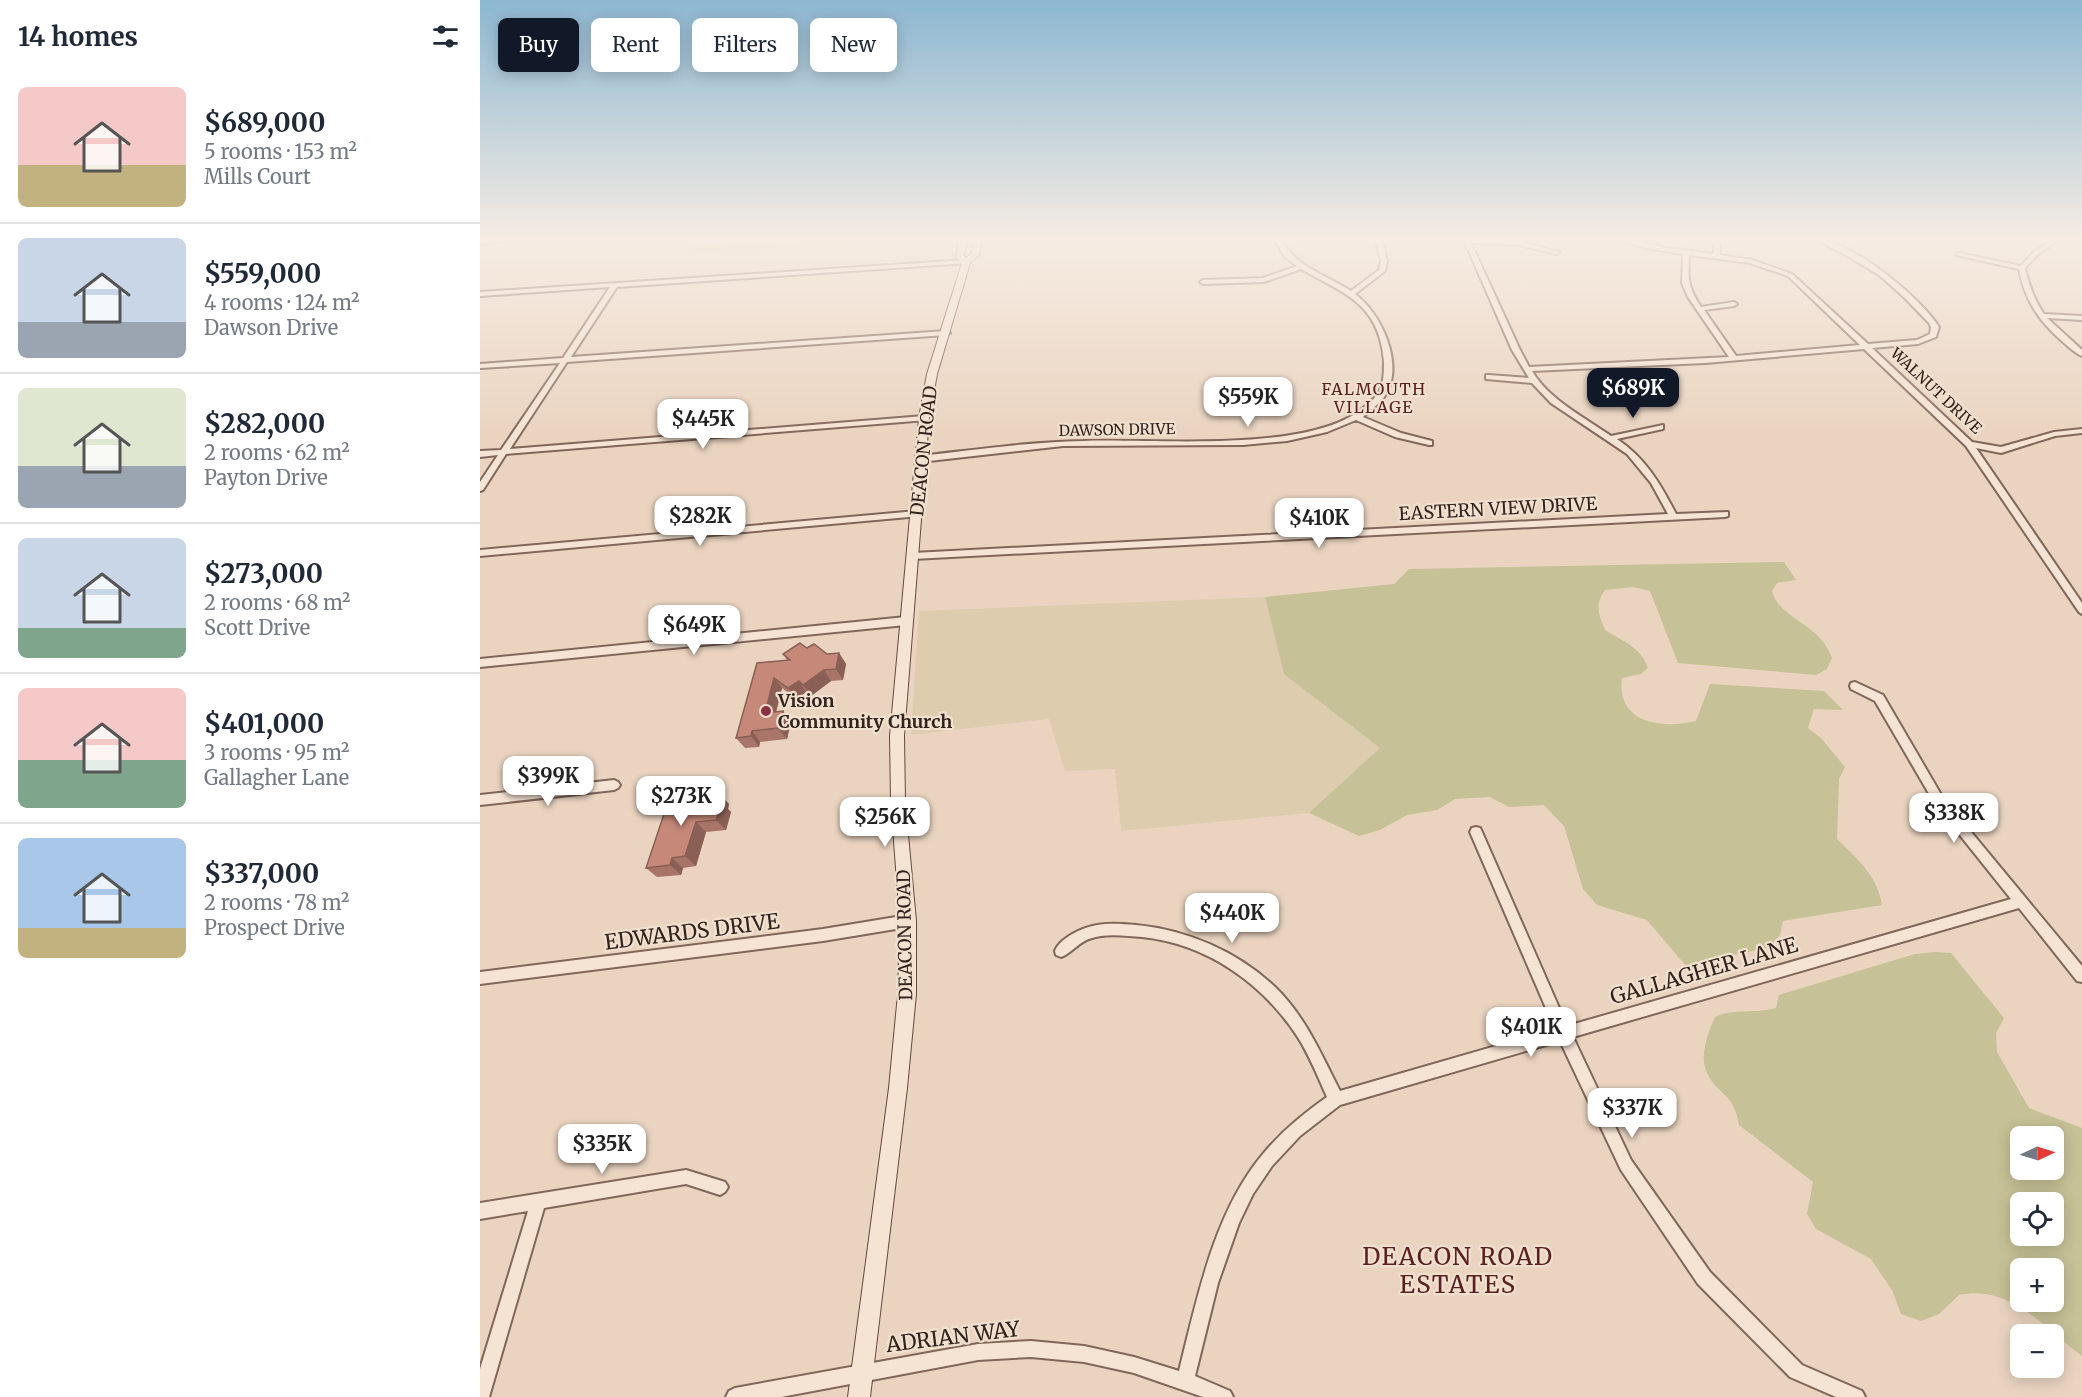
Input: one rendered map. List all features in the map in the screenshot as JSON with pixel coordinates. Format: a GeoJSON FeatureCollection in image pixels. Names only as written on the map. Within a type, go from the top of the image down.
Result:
{"type":"FeatureCollection","features":[{"type":"Feature","properties":{"kind":"main road","name":"DEACON ROAD"},"geometry":{"type":"LineString","coordinates":[[859,1397],[898,1088],[907,994],[908,921],[897,776],[899,691],[924,418],[933,374],[954,305]]}},
{"type":"Feature","properties":{"kind":"street"},"geometry":{"type":"LineString","coordinates":[[480,488],[602,305]]}},
{"type":"Feature","properties":{"kind":"street","name":"DAWSON DRIVE"},"geometry":{"type":"LineString","coordinates":[[920,459],[1081,443],[1220,443],[1276,439],[1328,430],[1357,418],[1382,396],[1388,375],[1381,330],[1371,310],[1366,305]]}},
{"type":"Feature","properties":{"kind":"street"},"geometry":{"type":"LineString","coordinates":[[1497,305],[1526,369],[1534,381],[1554,401],[1612,438],[1649,472],[1673,516]]}},
{"type":"Feature","properties":{"kind":"street"},"geometry":{"type":"LineString","coordinates":[[1697,305],[1734,358]]}},
{"type":"Feature","properties":{"kind":"street"},"geometry":{"type":"LineString","coordinates":[[1699,309],[1726,305]]}},
{"type":"Feature","properties":{"kind":"street","name":"WALNUT DRIVE"},"geometry":{"type":"LineString","coordinates":[[1823,305],[1969,444],[2001,450],[2047,435],[2082,431]]}},
{"type":"Feature","properties":{"kind":"street"},"geometry":{"type":"LineString","coordinates":[[1526,369],[1734,358],[1924,341],[1933,335],[1935,327],[1916,305]]}},
{"type":"Feature","properties":{"kind":"street"},"geometry":{"type":"LineString","coordinates":[[2034,305],[2040,316],[2082,354]]}},
{"type":"Feature","properties":{"kind":"street"},"geometry":{"type":"LineString","coordinates":[[2040,316],[2082,318]]}},
{"type":"Feature","properties":{"kind":"street"},"geometry":{"type":"LineString","coordinates":[[480,366],[946,333]]}},
{"type":"Feature","properties":{"kind":"street"},"geometry":{"type":"LineString","coordinates":[[1489,377],[1534,381]]}},
{"type":"Feature","properties":{"kind":"street"},"geometry":{"type":"LineString","coordinates":[[480,454],[924,418]]}},
{"type":"Feature","properties":{"kind":"street"},"geometry":{"type":"LineString","coordinates":[[1357,418],[1398,435],[1429,442]]}},
{"type":"Feature","properties":{"kind":"street"},"geometry":{"type":"LineString","coordinates":[[1612,438],[1660,427]]}},
{"type":"Feature","properties":{"kind":"street"},"geometry":{"type":"LineString","coordinates":[[1969,444],[2082,610]]}},
{"type":"Feature","properties":{"kind":"street"},"geometry":{"type":"LineString","coordinates":[[480,553],[917,514]]}},
{"type":"Feature","properties":{"kind":"street","name":"EASTERN VIEW DRIVE"},"geometry":{"type":"LineString","coordinates":[[913,556],[1725,514]]}},
{"type":"Feature","properties":{"kind":"street"},"geometry":{"type":"LineString","coordinates":[[480,663],[906,621]]}},
{"type":"Feature","properties":{"kind":"street"},"geometry":{"type":"LineString","coordinates":[[1855,686],[1879,698],[1939,801],[2019,902],[2082,976]]}},
{"type":"Feature","properties":{"kind":"street"},"geometry":{"type":"LineString","coordinates":[[480,800],[614,785]]}},
{"type":"Feature","properties":{"kind":"street"},"geometry":{"type":"LineString","coordinates":[[1476,832],[1563,1032],[1626,1166],[1704,1278],[1796,1371],[1856,1397]]}},
{"type":"Feature","properties":{"kind":"street","name":"GALLAGHER LANE"},"geometry":{"type":"LineString","coordinates":[[1185,1381],[1229,1226],[1248,1190],[1270,1158],[1289,1136],[1336,1099],[2019,902]]}},
{"type":"Feature","properties":{"kind":"street","name":"EDWARDS DRIVE"},"geometry":{"type":"LineString","coordinates":[[480,978],[823,935],[908,921]]}},
{"type":"Feature","properties":{"kind":"street"},"geometry":{"type":"LineString","coordinates":[[1060,951],[1083,934],[1112,929],[1170,934],[1198,944],[1244,970],[1275,998],[1303,1032],[1336,1099]]}},
{"type":"Feature","properties":{"kind":"street"},"geometry":{"type":"LineString","coordinates":[[480,1211],[686,1177],[720,1187]]}},
{"type":"Feature","properties":{"kind":"street"},"geometry":{"type":"LineString","coordinates":[[480,1397],[538,1203]]}},
{"type":"Feature","properties":{"kind":"street","name":"ADRIAN WAY"},"geometry":{"type":"LineString","coordinates":[[735,1397],[862,1371],[978,1352],[1031,1349],[1083,1354],[1134,1365],[1185,1381],[1224,1397]]}},
{"type":"Feature","properties":{"kind":"shaded area"},"geometry":{"type":"Polygon","coordinates":[[[1784,562],[1796,580],[1777,583],[1772,591],[1776,600],[1782,608],[1818,636],[1832,658],[1827,669],[1816,675],[1678,663],[1650,591],[1633,587],[1605,590],[1600,600],[1599,615],[1605,630],[1636,650],[1648,668],[1641,674],[1622,678],[1622,693],[1626,705],[1644,720],[1669,724],[1696,721],[1710,684],[1824,691],[1843,710],[1814,709],[1808,728],[1821,738],[1845,767],[1839,779],[1837,839],[1871,877],[1882,905],[1783,921],[1780,935],[1770,947],[1686,966],[1647,920],[1597,905],[1583,889],[1564,826],[1544,805],[1509,807],[1490,797],[1455,799],[1437,810],[1407,815],[1380,830],[1359,836],[1309,813],[1380,748],[1284,674],[1265,597],[1394,584],[1409,569],[1784,562]]]}},
{"type":"Feature","properties":{"kind":"shaded area"},"geometry":{"type":"Polygon","coordinates":[[[1265,597],[1284,674],[1381,748],[1309,813],[1121,831],[1115,769],[1065,771],[1049,719],[911,735],[919,611],[1265,597]]]}},
{"type":"Feature","properties":{"kind":"shaded area"},"geometry":{"type":"Polygon","coordinates":[[[1951,953],[2004,1018],[1996,1033],[1997,1052],[2029,1108],[2082,1128],[2082,1356],[2064,1341],[2064,1324],[2044,1324],[2027,1312],[2064,1312],[2064,1258],[2010,1258],[2010,1302],[1977,1293],[1959,1295],[1939,1314],[1921,1321],[1901,1314],[1892,1290],[1871,1259],[1816,1229],[1807,1214],[1813,1182],[1739,1125],[1734,1107],[1713,1083],[1705,1068],[1705,1046],[1715,1017],[1723,1014],[1776,1008],[1779,995],[1915,954],[1951,953]]]}},
{"type":"Feature","properties":{"kind":"building"},"geometry":{"type":"Polygon","coordinates":[[[800,643],[807,648],[814,644],[827,654],[839,653],[836,669],[824,670],[803,685],[799,681],[788,688],[774,678],[765,713],[783,711],[778,728],[752,731],[751,736],[736,738],[757,663],[790,660],[783,654],[800,643]]]}},
{"type":"Feature","properties":{"kind":"building"},"geometry":{"type":"Polygon","coordinates":[[[719,794],[717,803],[722,802],[716,820],[696,822],[685,856],[672,858],[670,865],[646,868],[669,799],[719,794]]]}},
{"type":"Feature","properties":{"kind":"place","name":"Vision Community Church"},"geometry":{"type":"Point","coordinates":[766,711]}},
{"type":"Feature","properties":{"kind":"district","name":"FALMOUTH VILLAGE"},"geometry":{"type":"Point","coordinates":[1374,398]}},
{"type":"Feature","properties":{"kind":"district","name":"DEACON ROAD ESTATES"},"geometry":{"type":"Point","coordinates":[1458,1271]}}]}
